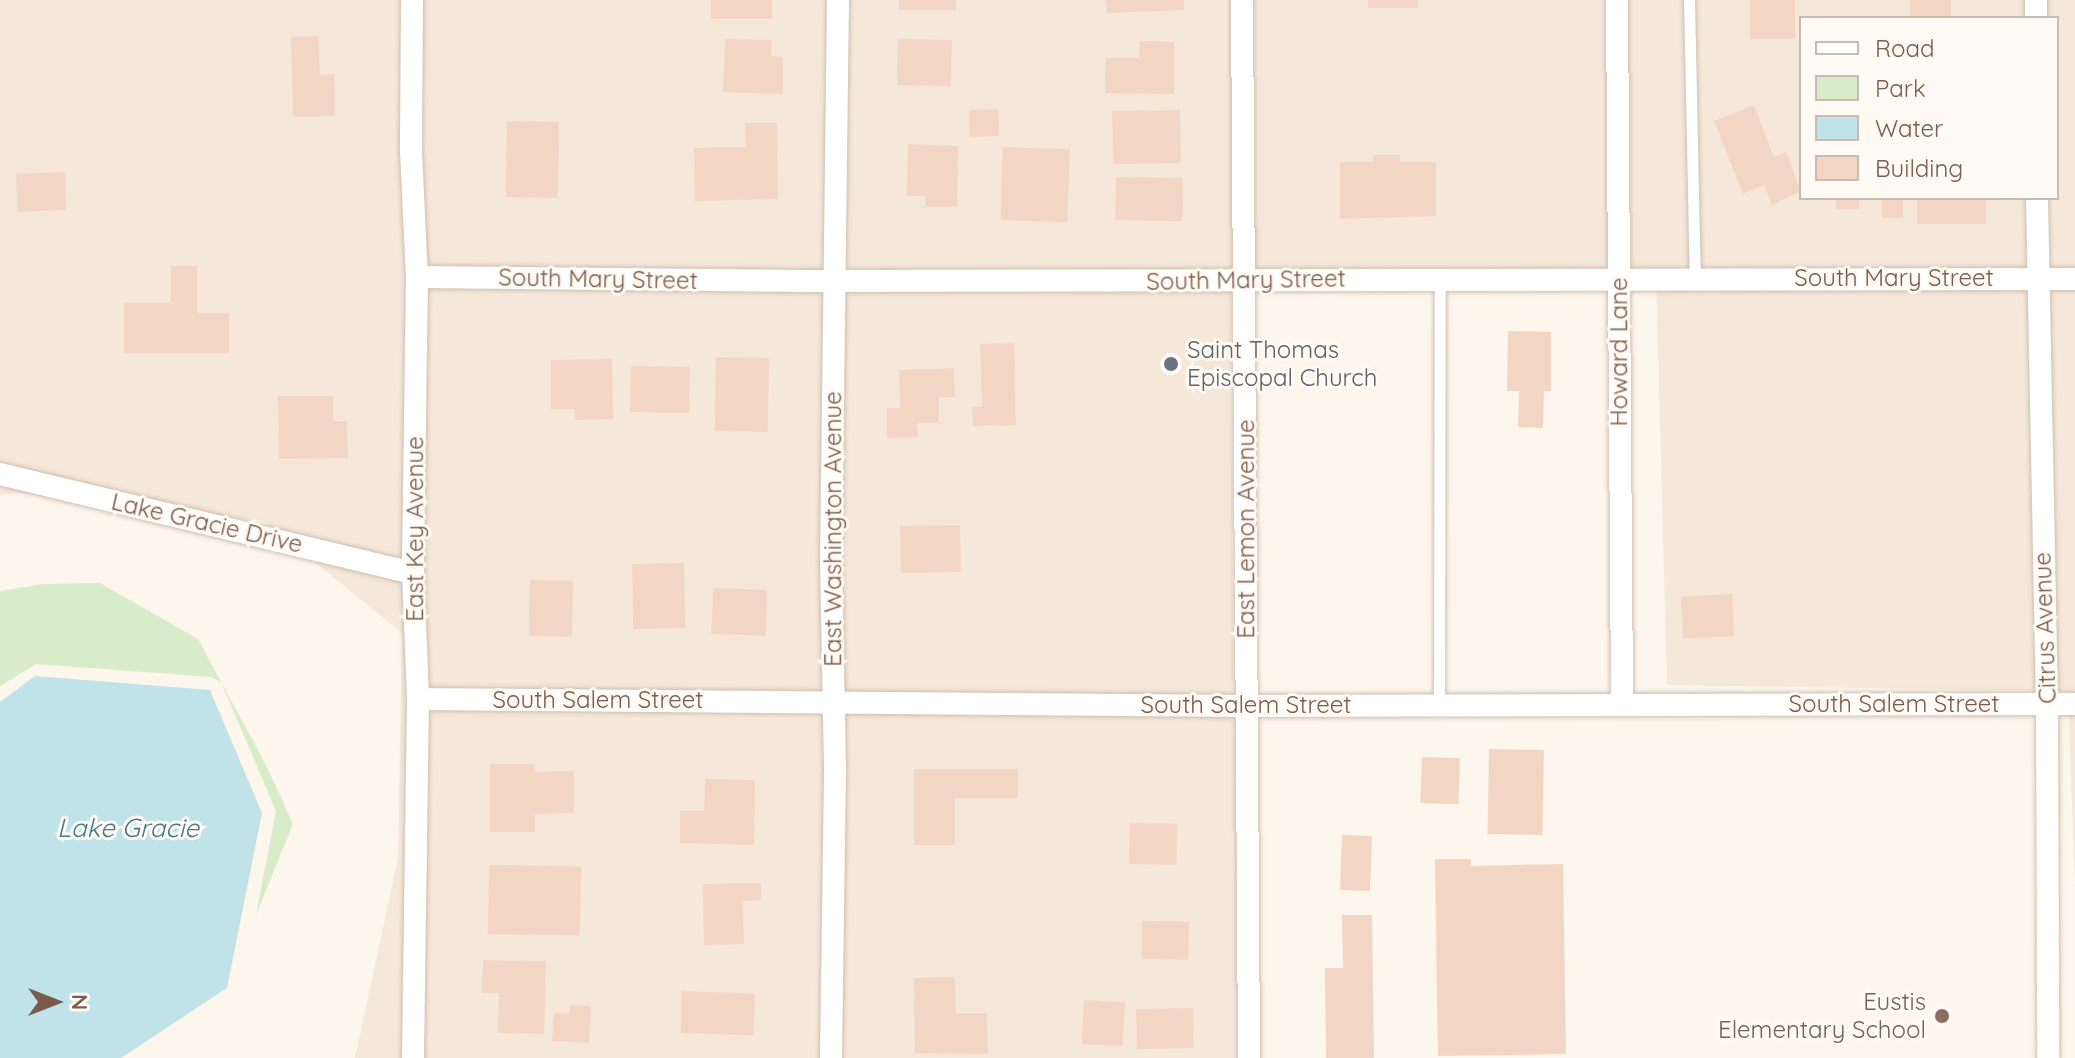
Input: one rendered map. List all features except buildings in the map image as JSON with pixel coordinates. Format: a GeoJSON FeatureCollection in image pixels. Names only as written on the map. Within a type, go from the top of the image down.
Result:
{"type":"FeatureCollection","features":[{"type":"Feature","properties":{"kind":"street","name":"East Key Avenue"},"geometry":{"type":"LineString","coordinates":[[412,0],[411,151],[417,277],[413,573],[418,699],[413,1058]]}},
{"type":"Feature","properties":{"kind":"street","name":"East Washington Avenue"},"geometry":{"type":"LineString","coordinates":[[831,1058],[834,703],[831,564],[838,0]]}},
{"type":"Feature","properties":{"kind":"street","name":"East Lemon Avenue"},"geometry":{"type":"LineString","coordinates":[[1242,0],[1249,1058]]}},
{"type":"Feature","properties":{"kind":"street","name":"Howard Lane"},"geometry":{"type":"LineString","coordinates":[[1617,0],[1622,704]]}},
{"type":"Feature","properties":{"kind":"street","name":"Citrus Avenue"},"geometry":{"type":"LineString","coordinates":[[2037,200],[2047,704],[2048,1058]]}},
{"type":"Feature","properties":{"kind":"street","name":"South Mary Street"},"geometry":{"type":"LineString","coordinates":[[417,277],[833,281],[2075,279]]}},
{"type":"Feature","properties":{"kind":"street","name":"Lake Gracie Drive"},"geometry":{"type":"LineString","coordinates":[[0,474],[413,573]]}},
{"type":"Feature","properties":{"kind":"street","name":"South Salem Street"},"geometry":{"type":"LineString","coordinates":[[418,699],[1248,706],[2075,704]]}},
{"type":"Feature","properties":{"kind":"lane"},"geometry":{"type":"LineString","coordinates":[[1689,0],[1695,278]]}},
{"type":"Feature","properties":{"kind":"lane"},"geometry":{"type":"LineString","coordinates":[[1439,704],[1440,278]]}},
{"type":"Feature","properties":{"kind":"shaded area"},"geometry":{"type":"Polygon","coordinates":[[[0,0],[2075,0],[2075,888],[2068,691],[1667,685],[1656,277],[1231,277],[1233,678],[1240,1058],[355,1058],[398,858],[402,633],[264,521],[19,493],[0,495],[0,0]]]}},
{"type":"Feature","properties":{"kind":"green space"},"geometry":{"type":"Polygon","coordinates":[[[100,583],[198,639],[266,765],[293,824],[256,915],[276,811],[221,682],[211,677],[36,664],[0,686],[0,591],[44,584],[100,583]]]}},
{"type":"Feature","properties":{"kind":"water","name":"Lake Gracie"},"geometry":{"type":"Polygon","coordinates":[[[35,676],[210,690],[262,813],[227,988],[121,1058],[0,1058],[0,702],[35,676]]]}},
{"type":"Feature","properties":{"kind":"place","name":"Saint Thomas Episcopal Church"},"geometry":{"type":"Point","coordinates":[1171,364]}},
{"type":"Feature","properties":{"kind":"place","name":"Eustis Elementary School"},"geometry":{"type":"Point","coordinates":[1942,1016]}}]}
